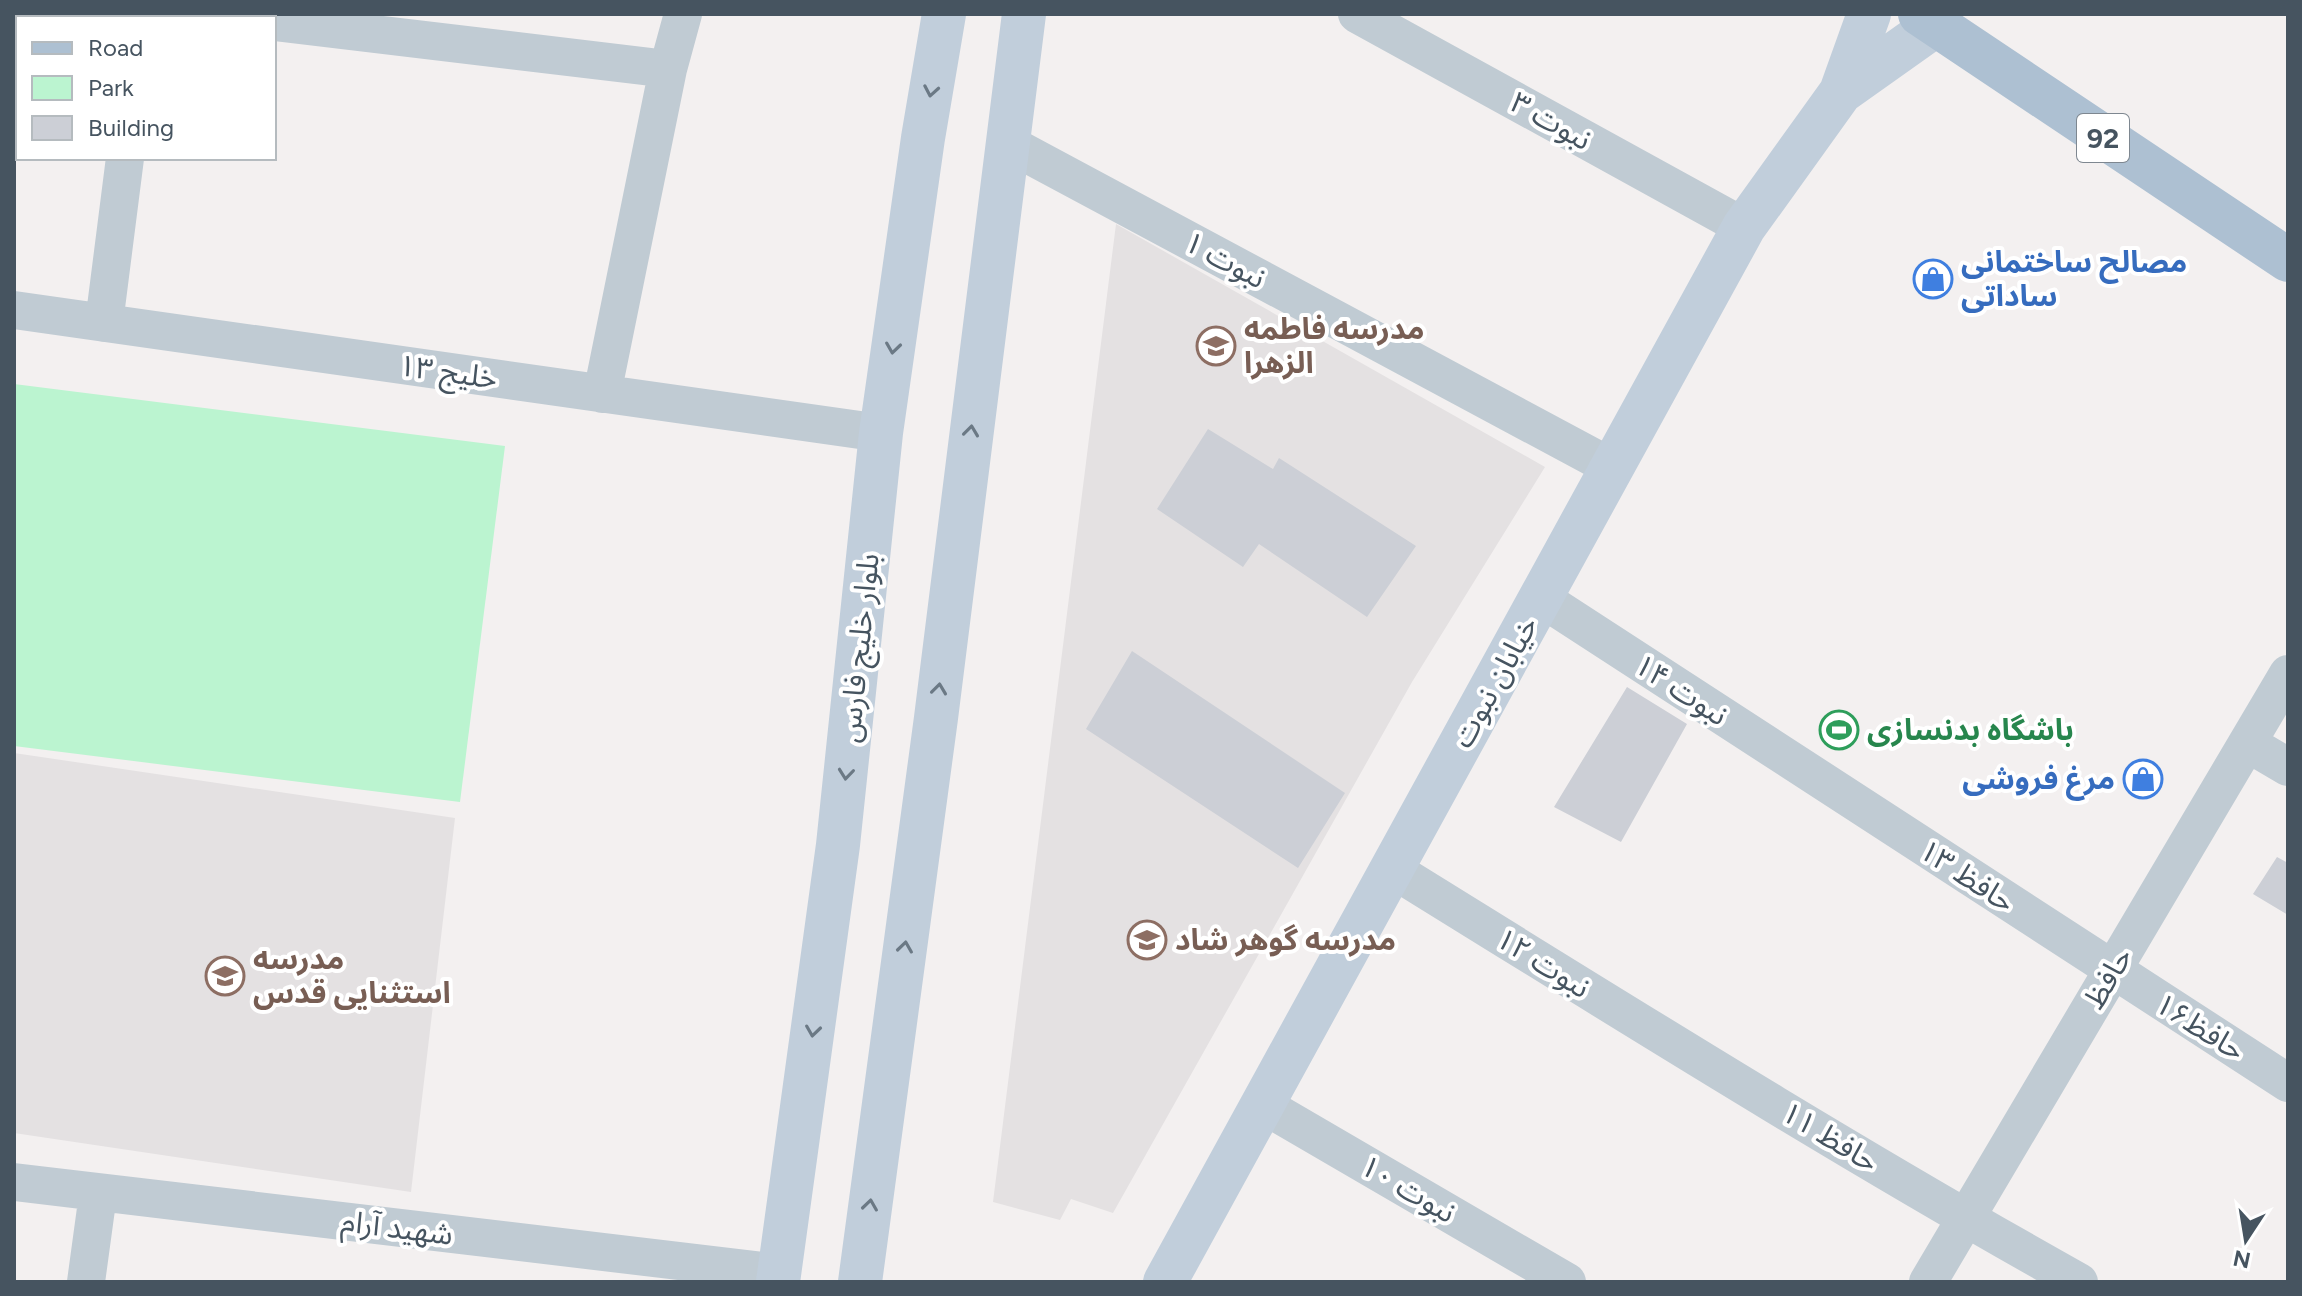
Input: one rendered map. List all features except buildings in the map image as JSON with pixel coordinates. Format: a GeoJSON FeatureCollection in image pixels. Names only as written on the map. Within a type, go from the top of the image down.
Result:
{"type":"FeatureCollection","features":[{"type":"Feature","properties":{"kind":"main road","name":"بلوار خلیج فارس"},"geometry":{"type":"LineString","coordinates":[[779,1278],[838,845],[881,433],[944,14]]}},
{"type":"Feature","properties":{"kind":"main road"},"geometry":{"type":"LineString","coordinates":[[860,1282],[936,718],[1024,14]]}},
{"type":"Feature","properties":{"kind":"main road","name":"خیابان نبوت"},"geometry":{"type":"LineString","coordinates":[[1841,92],[1869,14]]}},
{"type":"Feature","properties":{"kind":"main road","name":"خیابان نبوت"},"geometry":{"type":"LineString","coordinates":[[1165,1282],[1744,227],[1841,92],[1931,18]]}},
{"type":"Feature","properties":{"kind":"main road","name":"92"},"geometry":{"type":"LineString","coordinates":[[1931,18],[2288,260]]}},
{"type":"Feature","properties":{"kind":"street"},"geometry":{"type":"LineString","coordinates":[[602,394],[668,69],[683,14]]}},
{"type":"Feature","properties":{"kind":"street","name":"نبوت ۳"},"geometry":{"type":"LineString","coordinates":[[1357,14],[1744,227]]}},
{"type":"Feature","properties":{"kind":"street"},"geometry":{"type":"LineString","coordinates":[[276,22],[668,69]]}},
{"type":"Feature","properties":{"kind":"street","name":"نبوت ۱"},"geometry":{"type":"LineString","coordinates":[[1007,143],[1613,468]]}},
{"type":"Feature","properties":{"kind":"street"},"geometry":{"type":"LineString","coordinates":[[104,323],[125,160]]}},
{"type":"Feature","properties":{"kind":"street","name":"خلیج ۱۳"},"geometry":{"type":"LineString","coordinates":[[14,310],[881,433]]}},
{"type":"Feature","properties":{"kind":"street","name":"نبوت ۱۴"},"geometry":{"type":"LineString","coordinates":[[1541,598],[1822,781]]}},
{"type":"Feature","properties":{"kind":"street","name":"حافظ"},"geometry":{"type":"LineString","coordinates":[[1928,1282],[2288,674]]}},
{"type":"Feature","properties":{"kind":"street"},"geometry":{"type":"LineString","coordinates":[[2247,743],[2288,767]]}},
{"type":"Feature","properties":{"kind":"street","name":"حافظ ۱۳"},"geometry":{"type":"LineString","coordinates":[[1822,781],[2112,971]]}},
{"type":"Feature","properties":{"kind":"street","name":"نبوت ۱۲"},"geometry":{"type":"LineString","coordinates":[[1392,869],[1694,1056]]}},
{"type":"Feature","properties":{"kind":"street","name":"حافظ۱۶"},"geometry":{"type":"LineString","coordinates":[[2112,971],[2288,1083]]}},
{"type":"Feature","properties":{"kind":"street","name":"حافظ ۱۱"},"geometry":{"type":"LineString","coordinates":[[1694,1056],[1966,1219],[2079,1282]]}},
{"type":"Feature","properties":{"kind":"street","name":"نبوت ۱۰"},"geometry":{"type":"LineString","coordinates":[[1263,1105],[1560,1278]]}},
{"type":"Feature","properties":{"kind":"street","name":"شهید آرام"},"geometry":{"type":"LineString","coordinates":[[14,1182],[779,1278]]}},
{"type":"Feature","properties":{"kind":"street"},"geometry":{"type":"LineString","coordinates":[[86,1282],[98,1194]]}},
{"type":"Feature","properties":{"kind":"shaded area","name":"مدرسه گوهر شاد"},"geometry":{"type":"Polygon","coordinates":[[[1116,224],[1545,467],[1412,682],[1113,1213],[1071,1199],[1060,1220],[993,1202],[1116,224]]]}},
{"type":"Feature","properties":{"kind":"shaded area","name":"مدرسه استثنایی قدس"},"geometry":{"type":"Polygon","coordinates":[[[14,753],[455,818],[411,1192],[14,1133],[14,753]]]}},
{"type":"Feature","properties":{"kind":"green space"},"geometry":{"type":"Polygon","coordinates":[[[14,384],[505,446],[460,802],[14,746],[14,384]]]}},
{"type":"Feature","properties":{"kind":"place","name":"مصالح ساختمانی ساداتی"},"geometry":{"type":"Point","coordinates":[1933,279]}},
{"type":"Feature","properties":{"kind":"place","name":"مدرسه فاطمه الزهرا"},"geometry":{"type":"Point","coordinates":[1216,346]}},
{"type":"Feature","properties":{"kind":"place","name":"باشگاه بدنسازی"},"geometry":{"type":"Point","coordinates":[1839,730]}},
{"type":"Feature","properties":{"kind":"place","name":"مرغ فروشی"},"geometry":{"type":"Point","coordinates":[2143,779]}},
{"type":"Feature","properties":{"kind":"place","name":"مدرسه گوهر شاد"},"geometry":{"type":"Point","coordinates":[1147,940]}},
{"type":"Feature","properties":{"kind":"place","name":"مدرسه استثنایی قدس"},"geometry":{"type":"Point","coordinates":[225,976]}}]}
